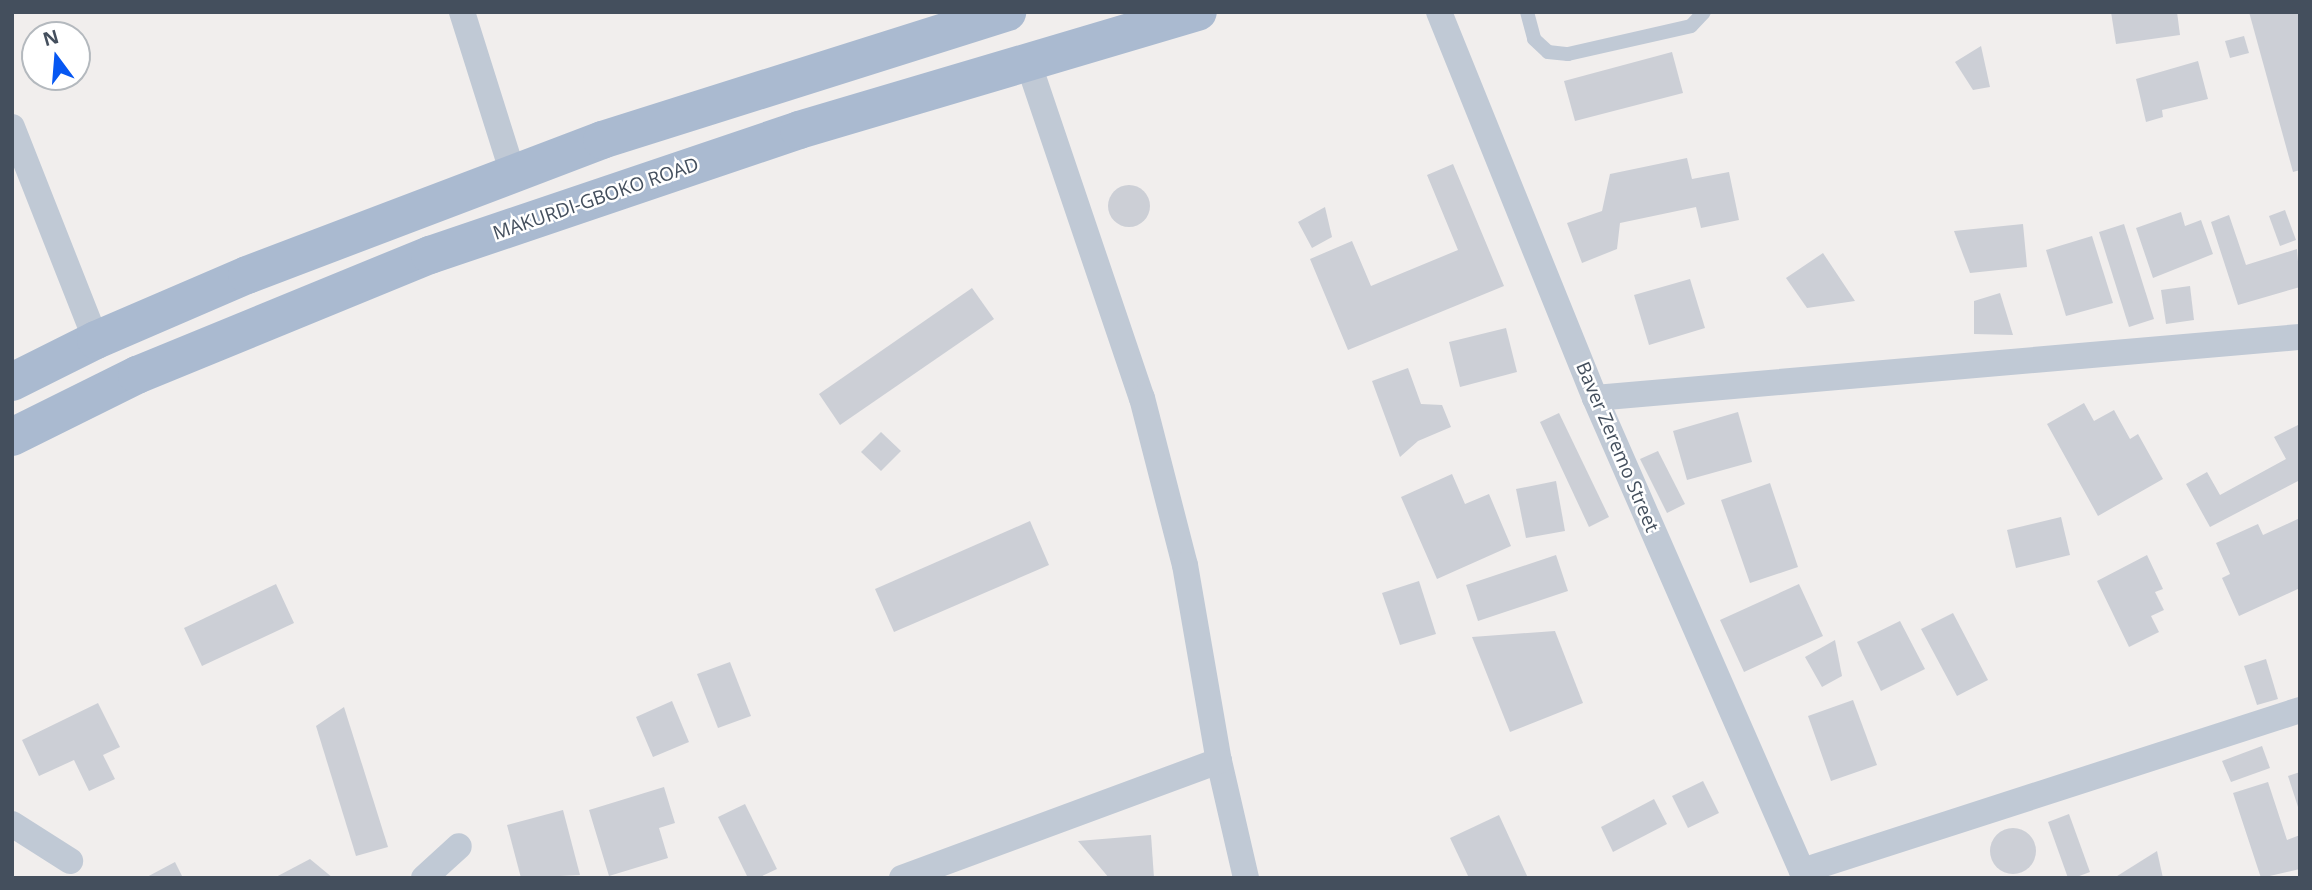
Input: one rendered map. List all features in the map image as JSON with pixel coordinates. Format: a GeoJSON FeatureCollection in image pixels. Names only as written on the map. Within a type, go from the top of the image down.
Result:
{"type":"FeatureCollection","features":[{"type":"Feature","properties":{"kind":"main road"},"geometry":{"type":"LineString","coordinates":[[12,382],[96,340],[247,275],[615,136],[1007,12]]}},
{"type":"Feature","properties":{"kind":"main road","name":"MAKURDI-GBOKO ROAD"},"geometry":{"type":"LineString","coordinates":[[12,437],[150,369],[430,255],[799,130],[1029,65],[1198,12]]}},
{"type":"Feature","properties":{"kind":"street"},"geometry":{"type":"LineString","coordinates":[[462,12],[513,174]]}},
{"type":"Feature","properties":{"kind":"street","name":"Baver Zeremo Street"},"geometry":{"type":"LineString","coordinates":[[1439,12],[1595,398],[1803,875]]}},
{"type":"Feature","properties":{"kind":"street"},"geometry":{"type":"LineString","coordinates":[[1029,65],[1142,398],[1185,565],[1219,761],[1247,878]]}},
{"type":"Feature","properties":{"kind":"street"},"geometry":{"type":"LineString","coordinates":[[12,127],[96,340]]}},
{"type":"Feature","properties":{"kind":"street"},"geometry":{"type":"LineString","coordinates":[[1595,398],[2300,337]]}},
{"type":"Feature","properties":{"kind":"street"},"geometry":{"type":"LineString","coordinates":[[1803,875],[2300,710]]}},
{"type":"Feature","properties":{"kind":"street"},"geometry":{"type":"LineString","coordinates":[[902,878],[1219,761]]}},
{"type":"Feature","properties":{"kind":"street"},"geometry":{"type":"LineString","coordinates":[[12,824],[70,860]]}},
{"type":"Feature","properties":{"kind":"street"},"geometry":{"type":"LineString","coordinates":[[424,878],[459,846]]}},
{"type":"Feature","properties":{"kind":"lane"},"geometry":{"type":"LineString","coordinates":[[1527,12],[1534,39],[1548,52],[1568,54],[1691,26],[1704,12]]}},
{"type":"Feature","properties":{"kind":"building"},"geometry":{"type":"Polygon","coordinates":[[[2111,12],[2177,12],[2180,35],[2116,44],[2111,12]]]}},
{"type":"Feature","properties":{"kind":"building"},"geometry":{"type":"Polygon","coordinates":[[[2249,12],[2300,12],[2300,170],[2293,172],[2249,12]]]}},
{"type":"Feature","properties":{"kind":"building"},"geometry":{"type":"Polygon","coordinates":[[[2244,36],[2249,53],[2230,58],[2225,41],[2244,36]]]}},
{"type":"Feature","properties":{"kind":"building"},"geometry":{"type":"Polygon","coordinates":[[[1981,46],[1990,87],[1973,90],[1955,62],[1981,46]]]}},
{"type":"Feature","properties":{"kind":"building"},"geometry":{"type":"Polygon","coordinates":[[[1672,52],[1683,93],[1575,121],[1564,81],[1672,52]]]}},
{"type":"Feature","properties":{"kind":"building"},"geometry":{"type":"Polygon","coordinates":[[[2198,61],[2208,99],[2162,110],[2163,117],[2146,122],[2136,79],[2198,61]]]}},
{"type":"Feature","properties":{"kind":"building"},"geometry":{"type":"Polygon","coordinates":[[[1687,158],[1692,179],[1729,172],[1739,220],[1701,228],[1696,207],[1620,223],[1617,249],[1582,263],[1567,223],[1602,211],[1610,174],[1687,158]]]}},
{"type":"Feature","properties":{"kind":"building"},"geometry":{"type":"Polygon","coordinates":[[[1453,164],[1504,286],[1348,350],[1310,259],[1352,241],[1371,286],[1458,250],[1427,175],[1453,164]]]}},
{"type":"Feature","properties":{"kind":"building"},"geometry":{"type":"Polygon","coordinates":[[[1129,185],[1144,191],[1150,206],[1144,221],[1129,227],[1114,221],[1108,206],[1114,191],[1129,185]]]}},
{"type":"Feature","properties":{"kind":"building"},"geometry":{"type":"Polygon","coordinates":[[[1325,207],[1332,237],[1312,248],[1298,222],[1325,207]]]}},
{"type":"Feature","properties":{"kind":"building"},"geometry":{"type":"Polygon","coordinates":[[[2285,210],[2296,240],[2280,246],[2269,216],[2285,210]]]}},
{"type":"Feature","properties":{"kind":"building"},"geometry":{"type":"Polygon","coordinates":[[[2181,212],[2185,226],[2201,220],[2213,254],[2153,278],[2136,228],[2181,212]]]}},
{"type":"Feature","properties":{"kind":"building"},"geometry":{"type":"Polygon","coordinates":[[[2229,215],[2246,265],[2297,249],[2300,287],[2238,305],[2211,222],[2229,215]]]}},
{"type":"Feature","properties":{"kind":"building"},"geometry":{"type":"Polygon","coordinates":[[[2023,224],[2027,267],[1970,273],[1954,231],[2023,224]]]}},
{"type":"Feature","properties":{"kind":"building"},"geometry":{"type":"Polygon","coordinates":[[[2124,224],[2154,319],[2129,327],[2099,232],[2124,224]]]}},
{"type":"Feature","properties":{"kind":"building"},"geometry":{"type":"Polygon","coordinates":[[[2092,236],[2113,303],[2066,316],[2046,250],[2092,236]]]}},
{"type":"Feature","properties":{"kind":"building"},"geometry":{"type":"Polygon","coordinates":[[[1823,253],[1855,301],[1807,308],[1786,278],[1823,253]]]}},
{"type":"Feature","properties":{"kind":"building"},"geometry":{"type":"Polygon","coordinates":[[[1690,279],[1705,328],[1649,345],[1634,295],[1690,279]]]}},
{"type":"Feature","properties":{"kind":"building"},"geometry":{"type":"Polygon","coordinates":[[[2190,286],[2194,320],[2166,324],[2161,290],[2190,286]]]}},
{"type":"Feature","properties":{"kind":"building"},"geometry":{"type":"Polygon","coordinates":[[[972,288],[994,319],[840,425],[819,394],[972,288]]]}},
{"type":"Feature","properties":{"kind":"building"},"geometry":{"type":"Polygon","coordinates":[[[2000,293],[2013,335],[1974,334],[1974,301],[2000,293]]]}},
{"type":"Feature","properties":{"kind":"building"},"geometry":{"type":"Polygon","coordinates":[[[1506,328],[1517,372],[1460,387],[1449,342],[1506,328]]]}},
{"type":"Feature","properties":{"kind":"building"},"geometry":{"type":"Polygon","coordinates":[[[1408,368],[1421,404],[1442,405],[1451,427],[1418,441],[1400,457],[1372,381],[1408,368]]]}},
{"type":"Feature","properties":{"kind":"building"},"geometry":{"type":"Polygon","coordinates":[[[2084,403],[2094,421],[2114,410],[2130,439],[2138,434],[2163,479],[2098,516],[2047,424],[2084,403]]]}},
{"type":"Feature","properties":{"kind":"building"},"geometry":{"type":"Polygon","coordinates":[[[1738,412],[1752,462],[1687,480],[1673,431],[1738,412]]]}},
{"type":"Feature","properties":{"kind":"building"},"geometry":{"type":"Polygon","coordinates":[[[1559,413],[1609,517],[1589,527],[1540,422],[1559,413]]]}},
{"type":"Feature","properties":{"kind":"building"},"geometry":{"type":"Polygon","coordinates":[[[2298,425],[2300,480],[2210,527],[2186,484],[2207,472],[2220,495],[2286,459],[2274,437],[2298,425]]]}},
{"type":"Feature","properties":{"kind":"building"},"geometry":{"type":"Polygon","coordinates":[[[881,432],[901,451],[881,471],[861,452],[881,432]]]}},
{"type":"Feature","properties":{"kind":"building"},"geometry":{"type":"Polygon","coordinates":[[[1658,451],[1685,504],[1667,513],[1640,459],[1658,451]]]}},
{"type":"Feature","properties":{"kind":"building"},"geometry":{"type":"Polygon","coordinates":[[[1452,474],[1465,504],[1489,494],[1511,546],[1437,579],[1401,497],[1452,474]]]}},
{"type":"Feature","properties":{"kind":"building"},"geometry":{"type":"Polygon","coordinates":[[[1556,481],[1565,531],[1526,538],[1516,489],[1556,481]]]}},
{"type":"Feature","properties":{"kind":"building"},"geometry":{"type":"Polygon","coordinates":[[[1770,483],[1798,567],[1750,583],[1721,500],[1770,483]]]}},
{"type":"Feature","properties":{"kind":"building"},"geometry":{"type":"Polygon","coordinates":[[[2061,517],[2070,555],[2016,568],[2007,530],[2061,517]]]}},
{"type":"Feature","properties":{"kind":"building"},"geometry":{"type":"Polygon","coordinates":[[[2300,518],[2300,588],[2239,616],[2222,578],[2230,574],[2216,543],[2258,524],[2263,535],[2300,518]]]}},
{"type":"Feature","properties":{"kind":"building"},"geometry":{"type":"Polygon","coordinates":[[[1030,521],[1049,565],[894,632],[875,589],[1030,521]]]}},
{"type":"Feature","properties":{"kind":"building"},"geometry":{"type":"Polygon","coordinates":[[[1556,555],[1568,591],[1478,621],[1466,585],[1556,555]]]}},
{"type":"Feature","properties":{"kind":"building"},"geometry":{"type":"Polygon","coordinates":[[[2147,555],[2163,589],[2155,592],[2164,610],[2151,616],[2159,632],[2129,647],[2097,581],[2147,555]]]}},
{"type":"Feature","properties":{"kind":"building"},"geometry":{"type":"Polygon","coordinates":[[[1419,581],[1436,634],[1400,645],[1382,593],[1419,581]]]}},
{"type":"Feature","properties":{"kind":"building"},"geometry":{"type":"Polygon","coordinates":[[[276,584],[294,623],[202,666],[184,628],[276,584]]]}},
{"type":"Feature","properties":{"kind":"building"},"geometry":{"type":"Polygon","coordinates":[[[1799,584],[1823,636],[1744,672],[1720,620],[1799,584]]]}},
{"type":"Feature","properties":{"kind":"building"},"geometry":{"type":"Polygon","coordinates":[[[1953,613],[1988,680],[1957,696],[1921,629],[1953,613]]]}},
{"type":"Feature","properties":{"kind":"building"},"geometry":{"type":"Polygon","coordinates":[[[1900,621],[1925,669],[1881,691],[1857,642],[1900,621]]]}},
{"type":"Feature","properties":{"kind":"building"},"geometry":{"type":"Polygon","coordinates":[[[1555,631],[1583,703],[1510,732],[1472,637],[1555,631]]]}},
{"type":"Feature","properties":{"kind":"building"},"geometry":{"type":"Polygon","coordinates":[[[1835,640],[1842,676],[1822,687],[1805,657],[1835,640]]]}},
{"type":"Feature","properties":{"kind":"building"},"geometry":{"type":"Polygon","coordinates":[[[2266,659],[2278,699],[2257,705],[2244,666],[2266,659]]]}},
{"type":"Feature","properties":{"kind":"building"},"geometry":{"type":"Polygon","coordinates":[[[730,662],[751,716],[718,728],[697,674],[730,662]]]}},
{"type":"Feature","properties":{"kind":"building"},"geometry":{"type":"Polygon","coordinates":[[[1853,700],[1877,765],[1831,781],[1808,716],[1853,700]]]}},
{"type":"Feature","properties":{"kind":"building"},"geometry":{"type":"Polygon","coordinates":[[[672,701],[689,742],[653,757],[636,717],[672,701]]]}},
{"type":"Feature","properties":{"kind":"building"},"geometry":{"type":"Polygon","coordinates":[[[98,703],[120,747],[103,755],[115,779],[89,791],[74,760],[39,776],[22,740],[98,703]]]}},
{"type":"Feature","properties":{"kind":"building"},"geometry":{"type":"Polygon","coordinates":[[[344,707],[388,847],[356,856],[316,726],[344,707]]]}},
{"type":"Feature","properties":{"kind":"building"},"geometry":{"type":"Polygon","coordinates":[[[2262,746],[2270,768],[2231,782],[2222,761],[2262,746]]]}},
{"type":"Feature","properties":{"kind":"building"},"geometry":{"type":"Polygon","coordinates":[[[2300,772],[2300,810],[2299,810],[2288,776],[2300,772]]]}},
{"type":"Feature","properties":{"kind":"building"},"geometry":{"type":"Polygon","coordinates":[[[1703,781],[1719,813],[1688,828],[1672,796],[1703,781]]]}},
{"type":"Feature","properties":{"kind":"building"},"geometry":{"type":"Polygon","coordinates":[[[2268,782],[2287,840],[2300,835],[2300,869],[2261,878],[2233,793],[2268,782]]]}},
{"type":"Feature","properties":{"kind":"building"},"geometry":{"type":"Polygon","coordinates":[[[664,787],[675,823],[659,828],[668,858],[609,876],[589,810],[664,787]]]}},
{"type":"Feature","properties":{"kind":"building"},"geometry":{"type":"Polygon","coordinates":[[[1654,799],[1667,824],[1613,852],[1601,827],[1654,799]]]}},
{"type":"Feature","properties":{"kind":"building"},"geometry":{"type":"Polygon","coordinates":[[[745,804],[777,869],[758,878],[748,878],[718,817],[745,804]]]}},
{"type":"Feature","properties":{"kind":"building"},"geometry":{"type":"Polygon","coordinates":[[[563,810],[580,875],[521,878],[507,825],[563,810]]]}},
{"type":"Feature","properties":{"kind":"building"},"geometry":{"type":"Polygon","coordinates":[[[2069,814],[2090,872],[2074,878],[2068,878],[2048,822],[2069,814]]]}},
{"type":"Feature","properties":{"kind":"building"},"geometry":{"type":"Polygon","coordinates":[[[1499,815],[1528,878],[1469,878],[1450,838],[1499,815]]]}},
{"type":"Feature","properties":{"kind":"building"},"geometry":{"type":"Polygon","coordinates":[[[2013,828],[2029,835],[2036,851],[2029,867],[2013,874],[1997,867],[1990,851],[1997,835],[2013,828]]]}},
{"type":"Feature","properties":{"kind":"building"},"geometry":{"type":"Polygon","coordinates":[[[1151,835],[1154,878],[1109,878],[1078,841],[1151,835]]]}},
{"type":"Feature","properties":{"kind":"building"},"geometry":{"type":"Polygon","coordinates":[[[2157,851],[2163,878],[2114,878],[2157,851]]]}},
{"type":"Feature","properties":{"kind":"building"},"geometry":{"type":"Polygon","coordinates":[[[310,859],[333,878],[274,878],[310,859]]]}},
{"type":"Feature","properties":{"kind":"building"},"geometry":{"type":"Polygon","coordinates":[[[175,862],[183,878],[145,878],[175,862]]]}}]}
